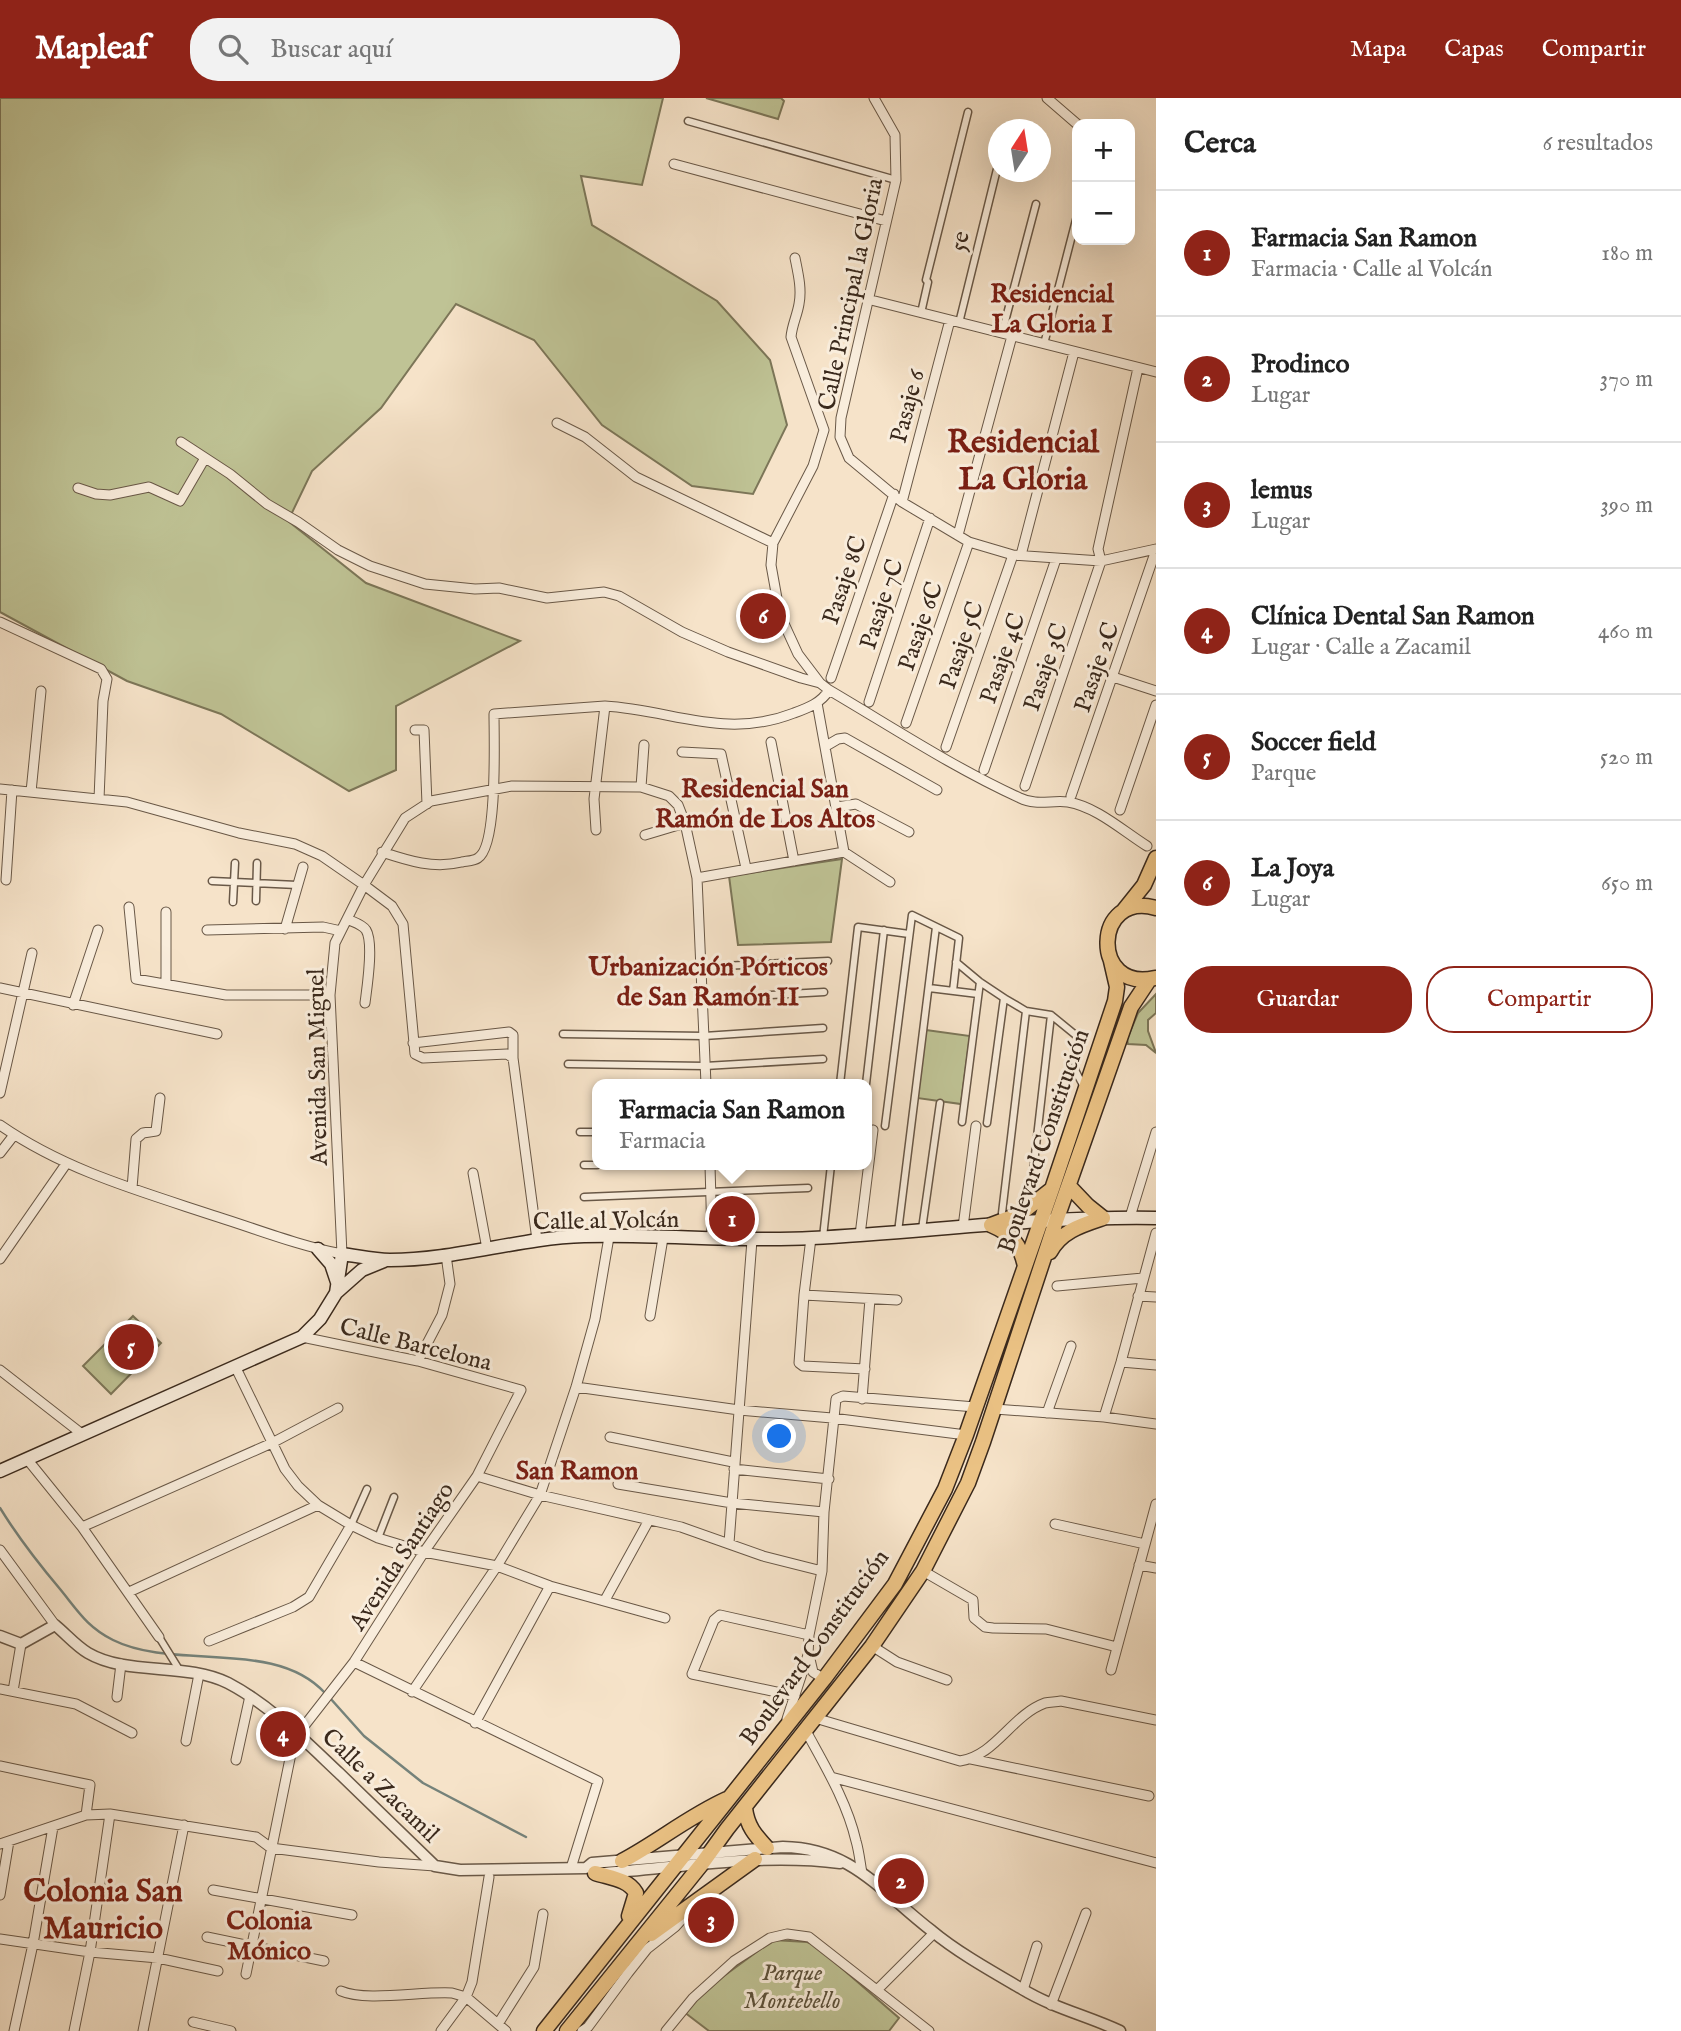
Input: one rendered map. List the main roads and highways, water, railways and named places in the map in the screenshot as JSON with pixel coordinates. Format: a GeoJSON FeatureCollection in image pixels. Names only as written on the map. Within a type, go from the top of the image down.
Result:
{"type":"FeatureCollection","features":[{"type":"Feature","properties":{"kind":"highway"},"geometry":{"type":"LineString","coordinates":[[1124,912],[1144,885],[1152,852]]}},
{"type":"Feature","properties":{"kind":"highway"},"geometry":{"type":"LineString","coordinates":[[1124,912],[1139,906],[1156,908]]}},
{"type":"Feature","properties":{"kind":"highway","name":"Boulevard Constitución"},"geometry":{"type":"LineString","coordinates":[[544,2031],[824,1679],[895,1584],[945,1489],[1052,1189],[1115,1001],[1116,987],[1107,950],[1107,934],[1112,923],[1124,912]]}},
{"type":"Feature","properties":{"kind":"highway"},"geometry":{"type":"LineString","coordinates":[[1111,961],[1127,976],[1152,979]]}},
{"type":"Feature","properties":{"kind":"highway","name":"Boulevard Constitución"},"geometry":{"type":"LineString","coordinates":[[567,2031],[625,1968],[633,1947],[701,1865],[872,1646],[923,1571],[968,1483],[1131,1006],[1152,979]]}},
{"type":"Feature","properties":{"kind":"highway"},"geometry":{"type":"LineString","coordinates":[[1069,1186],[1103,1218]]}},
{"type":"Feature","properties":{"kind":"highway"},"geometry":{"type":"LineString","coordinates":[[991,1225],[1020,1214],[1052,1189]]}},
{"type":"Feature","properties":{"kind":"highway"},"geometry":{"type":"LineString","coordinates":[[1041,1268],[1061,1237],[1073,1229],[1103,1218]]}},
{"type":"Feature","properties":{"kind":"highway"},"geometry":{"type":"LineString","coordinates":[[991,1225],[1006,1231],[1014,1239],[1021,1250],[1025,1266]]}},
{"type":"Feature","properties":{"kind":"highway"},"geometry":{"type":"LineString","coordinates":[[622,1861],[652,1845],[702,1810],[731,1797]]}},
{"type":"Feature","properties":{"kind":"highway"},"geometry":{"type":"LineString","coordinates":[[745,1808],[751,1830],[767,1848]]}},
{"type":"Feature","properties":{"kind":"highway"},"geometry":{"type":"LineString","coordinates":[[633,1947],[755,1859]]}},
{"type":"Feature","properties":{"kind":"highway"},"geometry":{"type":"LineString","coordinates":[[590,1871],[628,1883],[636,1894],[622,1931]]}},
{"type":"Feature","properties":{"kind":"main road","name":"Calle al Volcán"},"geometry":{"type":"LineString","coordinates":[[337,1289],[342,1254],[388,1260],[446,1255],[537,1240],[609,1237],[752,1240],[817,1238],[1103,1218],[1156,1217]]}},
{"type":"Feature","properties":{"kind":"main road"},"geometry":{"type":"LineString","coordinates":[[318,1250],[331,1264],[337,1289]]}},
{"type":"Feature","properties":{"kind":"main road"},"geometry":{"type":"LineString","coordinates":[[0,1471],[302,1336],[320,1319],[337,1289],[362,1270],[388,1260]]}},
{"type":"Feature","properties":{"kind":"waterway"},"geometry":{"type":"LineString","coordinates":[[0,1508],[28,1550],[78,1611],[104,1635],[138,1649],[165,1654],[252,1660],[280,1666],[304,1676],[325,1693]]}},
{"type":"Feature","properties":{"kind":"waterway"},"geometry":{"type":"LineString","coordinates":[[330,1698],[364,1736],[423,1783],[526,1837]]}},
{"type":"Feature","properties":{"kind":"place","name":"La Joya"},"geometry":{"type":"Point","coordinates":[763,616]}},
{"type":"Feature","properties":{"kind":"place","name":"Farmacia San Ramon"},"geometry":{"type":"Point","coordinates":[732,1219]}},
{"type":"Feature","properties":{"kind":"place","name":"Soccer field"},"geometry":{"type":"Point","coordinates":[131,1347]}},
{"type":"Feature","properties":{"kind":"place","name":"Clínica Dental San Ramon"},"geometry":{"type":"Point","coordinates":[283,1734]}},
{"type":"Feature","properties":{"kind":"place","name":"Prodinco"},"geometry":{"type":"Point","coordinates":[901,1881]}},
{"type":"Feature","properties":{"kind":"place","name":"lemus"},"geometry":{"type":"Point","coordinates":[711,1920]}},
{"type":"Feature","properties":{"kind":"district","name":"Residencial La Gloria I"},"geometry":{"type":"Point","coordinates":[1052,308]}},
{"type":"Feature","properties":{"kind":"district","name":"Residencial La Gloria"},"geometry":{"type":"Point","coordinates":[1023,460]}},
{"type":"Feature","properties":{"kind":"district","name":"Residencial San Ramón de Los Altos"},"geometry":{"type":"Point","coordinates":[765,803]}},
{"type":"Feature","properties":{"kind":"district","name":"Urbanización Pórticos de San Ramón II"},"geometry":{"type":"Point","coordinates":[708,981]}},
{"type":"Feature","properties":{"kind":"district","name":"San Ramon"},"geometry":{"type":"Point","coordinates":[577,1470]}},
{"type":"Feature","properties":{"kind":"district","name":"Colonia San Mauricio"},"geometry":{"type":"Point","coordinates":[103,1908]}},
{"type":"Feature","properties":{"kind":"district","name":"Colonia Mónico"},"geometry":{"type":"Point","coordinates":[269,1935]}},
{"type":"Feature","properties":{"kind":"park label","name":"Parque Montebello"},"geometry":{"type":"Point","coordinates":[792,1986]}}]}
